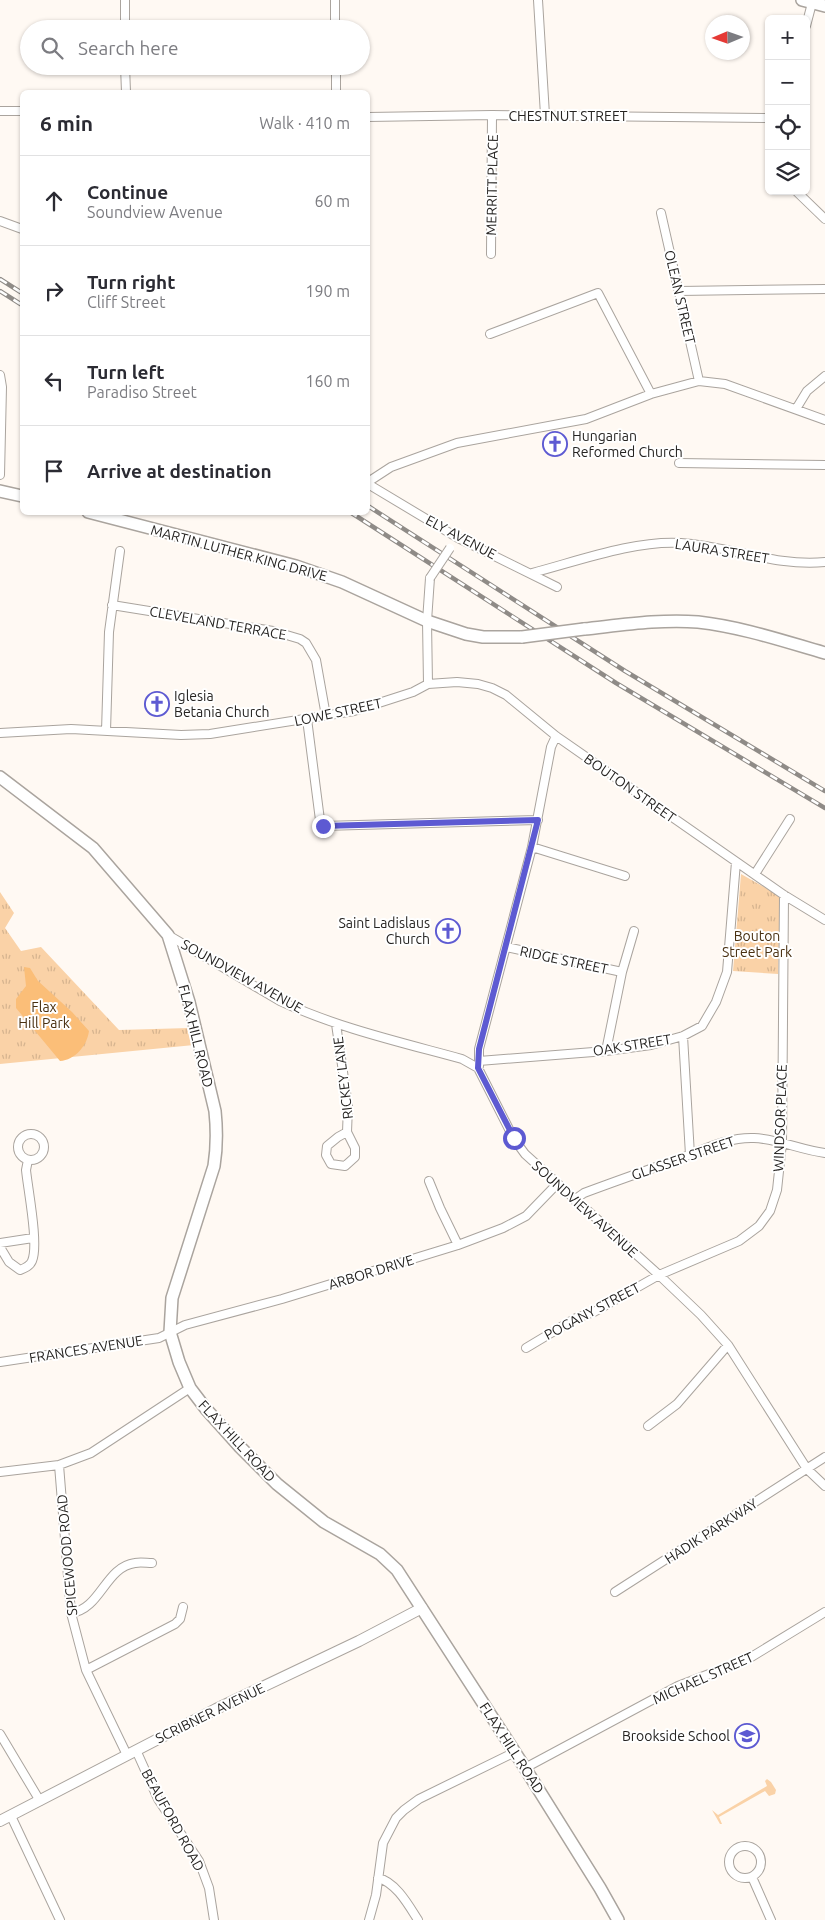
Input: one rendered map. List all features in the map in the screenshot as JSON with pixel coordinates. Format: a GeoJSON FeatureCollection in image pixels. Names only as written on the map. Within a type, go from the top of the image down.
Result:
{"type":"FeatureCollection","features":[{"type":"Feature","properties":{"kind":"main road"},"geometry":{"type":"LineString","coordinates":[[807,1],[825,6]]}},
{"type":"Feature","properties":{"kind":"main road"},"geometry":{"type":"LineString","coordinates":[[0,491],[20,496]]}},
{"type":"Feature","properties":{"kind":"main road","name":"MARTIN LUTHER KING DRIVE"},"geometry":{"type":"LineString","coordinates":[[117,516],[296,566],[342,582],[427,622],[466,634],[483,637],[522,637],[647,622],[698,622],[755,632],[825,653]]}},
{"type":"Feature","properties":{"kind":"main road","name":"FLAX HILL ROAD"},"geometry":{"type":"LineString","coordinates":[[0,777],[92,848],[168,936],[189,1002],[215,1111],[217,1128],[217,1148],[214,1166],[172,1298],[170,1332],[179,1362],[190,1388],[240,1447],[277,1484],[324,1522],[360,1542],[389,1562],[397,1570],[525,1768],[618,1920]]}},
{"type":"Feature","properties":{"kind":"street"},"geometry":{"type":"LineString","coordinates":[[125,0],[125,20]]}},
{"type":"Feature","properties":{"kind":"street"},"geometry":{"type":"LineString","coordinates":[[335,0],[335,20]]}},
{"type":"Feature","properties":{"kind":"street"},"geometry":{"type":"LineString","coordinates":[[538,0],[545,115]]}},
{"type":"Feature","properties":{"kind":"street"},"geometry":{"type":"LineString","coordinates":[[806,15],[807,1]]}},
{"type":"Feature","properties":{"kind":"street"},"geometry":{"type":"LineString","coordinates":[[126,75],[126,90]]}},
{"type":"Feature","properties":{"kind":"street"},"geometry":{"type":"LineString","coordinates":[[336,75],[336,90]]}},
{"type":"Feature","properties":{"kind":"street"},"geometry":{"type":"LineString","coordinates":[[0,111],[20,111]]}},
{"type":"Feature","properties":{"kind":"street","name":"MERRITT PLACE"},"geometry":{"type":"LineString","coordinates":[[491,254],[492,115]]}},
{"type":"Feature","properties":{"kind":"street","name":"CHESTNUT STREET"},"geometry":{"type":"LineString","coordinates":[[370,117],[545,115],[765,118]]}},
{"type":"Feature","properties":{"kind":"street"},"geometry":{"type":"LineString","coordinates":[[800,195],[825,219]]}},
{"type":"Feature","properties":{"kind":"street","name":"OLEAN STREET"},"geometry":{"type":"LineString","coordinates":[[661,213],[699,381]]}},
{"type":"Feature","properties":{"kind":"street"},"geometry":{"type":"LineString","coordinates":[[0,221],[20,228]]}},
{"type":"Feature","properties":{"kind":"street"},"geometry":{"type":"LineString","coordinates":[[679,291],[825,289]]}},
{"type":"Feature","properties":{"kind":"street"},"geometry":{"type":"LineString","coordinates":[[490,334],[598,293],[651,394]]}},
{"type":"Feature","properties":{"kind":"street"},"geometry":{"type":"LineString","coordinates":[[0,375],[2,387],[0,475]]}},
{"type":"Feature","properties":{"kind":"street"},"geometry":{"type":"LineString","coordinates":[[796,408],[807,391],[825,376]]}},
{"type":"Feature","properties":{"kind":"street"},"geometry":{"type":"LineString","coordinates":[[370,482],[391,467],[457,443],[586,419],[651,394],[699,381],[725,384],[825,420]]}},
{"type":"Feature","properties":{"kind":"street"},"geometry":{"type":"LineString","coordinates":[[679,463],[825,465]]}},
{"type":"Feature","properties":{"kind":"street","name":"ELY AVENUE"},"geometry":{"type":"LineString","coordinates":[[370,484],[458,538],[557,587]]}},
{"type":"Feature","properties":{"kind":"street"},"geometry":{"type":"LineString","coordinates":[[428,684],[427,622],[430,578],[458,538]]}},
{"type":"Feature","properties":{"kind":"street","name":"LAURA STREET"},"geometry":{"type":"LineString","coordinates":[[532,574],[642,544],[662,542],[684,543],[791,562],[825,562]]}},
{"type":"Feature","properties":{"kind":"street"},"geometry":{"type":"LineString","coordinates":[[106,731],[109,632],[120,551]]}},
{"type":"Feature","properties":{"kind":"street","name":"CLEVELAND TERRACE"},"geometry":{"type":"LineString","coordinates":[[112,605],[273,631],[300,639],[306,643],[316,660],[326,716]]}},
{"type":"Feature","properties":{"kind":"street","name":"BOUTON STREET"},"geometry":{"type":"LineString","coordinates":[[428,684],[457,682],[478,684],[492,688],[514,701],[556,736],[784,895],[825,920]]}},
{"type":"Feature","properties":{"kind":"street","name":"LOWE STREET"},"geometry":{"type":"LineString","coordinates":[[0,733],[54,730],[196,735],[326,716],[354,710],[413,692],[428,684]]}},
{"type":"Feature","properties":{"kind":"street"},"geometry":{"type":"LineString","coordinates":[[307,719],[320,820],[323,826],[538,820]]}},
{"type":"Feature","properties":{"kind":"street"},"geometry":{"type":"LineString","coordinates":[[479,1065],[479,1049],[532,847],[551,747],[556,736]]}},
{"type":"Feature","properties":{"kind":"street"},"geometry":{"type":"LineString","coordinates":[[756,874],[790,819]]}},
{"type":"Feature","properties":{"kind":"street"},"geometry":{"type":"LineString","coordinates":[[532,847],[626,876]]}},
{"type":"Feature","properties":{"kind":"street","name":"OAK STREET"},"geometry":{"type":"LineString","coordinates":[[479,1065],[651,1045],[683,1036],[702,1026],[716,1002],[727,972],[736,862]]}},
{"type":"Feature","properties":{"kind":"street","name":"WINDSOR PLACE"},"geometry":{"type":"LineString","coordinates":[[660,1275],[739,1241],[759,1226],[770,1211],[777,1190],[782,1143],[784,895]]}},
{"type":"Feature","properties":{"kind":"street"},"geometry":{"type":"LineString","coordinates":[[606,1051],[622,972],[634,931]]}},
{"type":"Feature","properties":{"kind":"street","name":"SOUNDVIEW AVENUE"},"geometry":{"type":"LineString","coordinates":[[168,936],[280,1001],[336,1024],[479,1065],[514,1138],[525,1154],[574,1200],[660,1275],[728,1345],[807,1468],[825,1486]]}},
{"type":"Feature","properties":{"kind":"street","name":"RIDGE STREET"},"geometry":{"type":"LineString","coordinates":[[506,947],[622,972]]}},
{"type":"Feature","properties":{"kind":"street","name":"RICKEY LANE"},"geometry":{"type":"LineString","coordinates":[[336,1024],[348,1106],[347,1132],[355,1148],[355,1157],[349,1164],[336,1166],[328,1160],[326,1155],[327,1146],[347,1132]]}},
{"type":"Feature","properties":{"kind":"street"},"geometry":{"type":"LineString","coordinates":[[683,1036],[690,1155]]}},
{"type":"Feature","properties":{"kind":"street","name":"GLASSER STREET"},"geometry":{"type":"LineString","coordinates":[[574,1200],[584,1193],[735,1139],[755,1138],[825,1153]]}},
{"type":"Feature","properties":{"kind":"street"},"geometry":{"type":"LineString","coordinates":[[28,1160],[26,1170],[33,1238],[34,1253],[32,1262],[26,1268],[20,1270],[9,1262],[0,1245],[33,1238]]}},
{"type":"Feature","properties":{"kind":"street"},"geometry":{"type":"LineString","coordinates":[[429,1181],[458,1245]]}},
{"type":"Feature","properties":{"kind":"street","name":"ARBOR DRIVE"},"geometry":{"type":"LineString","coordinates":[[170,1332],[185,1325],[282,1299],[458,1245],[503,1228],[526,1216],[557,1184]]}},
{"type":"Feature","properties":{"kind":"street","name":"POGANY STREET"},"geometry":{"type":"LineString","coordinates":[[526,1348],[576,1318],[594,1312],[660,1275]]}},
{"type":"Feature","properties":{"kind":"street","name":"FRANCES AVENUE"},"geometry":{"type":"LineString","coordinates":[[0,1362],[159,1338],[170,1332]]}},
{"type":"Feature","properties":{"kind":"street"},"geometry":{"type":"LineString","coordinates":[[648,1426],[677,1404],[728,1345]]}},
{"type":"Feature","properties":{"kind":"street"},"geometry":{"type":"LineString","coordinates":[[0,1472],[59,1464],[91,1453],[190,1388]]}},
{"type":"Feature","properties":{"kind":"street","name":"HADIK PARKWAY"},"geometry":{"type":"LineString","coordinates":[[616,1592],[825,1457]]}},
{"type":"Feature","properties":{"kind":"street","name":"SPICEWOOD ROAD"},"geometry":{"type":"LineString","coordinates":[[59,1464],[71,1613],[86,1670],[131,1752]]}},
{"type":"Feature","properties":{"kind":"street"},"geometry":{"type":"LineString","coordinates":[[71,1613],[79,1612],[91,1603],[115,1572],[135,1563],[152,1563]]}},
{"type":"Feature","properties":{"kind":"street"},"geometry":{"type":"LineString","coordinates":[[86,1670],[175,1624],[180,1619],[183,1607]]}},
{"type":"Feature","properties":{"kind":"street","name":"SCRIBNER AVENUE"},"geometry":{"type":"LineString","coordinates":[[0,1821],[216,1709],[359,1641],[422,1608]]}},
{"type":"Feature","properties":{"kind":"street","name":"MICHAEL STREET"},"geometry":{"type":"LineString","coordinates":[[525,1768],[678,1686],[748,1659],[825,1612]]}},
{"type":"Feature","properties":{"kind":"street"},"geometry":{"type":"LineString","coordinates":[[0,1734],[40,1801]]}},
{"type":"Feature","properties":{"kind":"street","name":"BEAUFORD ROAD"},"geometry":{"type":"LineString","coordinates":[[131,1752],[158,1799],[199,1861],[209,1888],[214,1920]]}},
{"type":"Feature","properties":{"kind":"street"},"geometry":{"type":"LineString","coordinates":[[369,1920],[374,1906],[383,1843],[391,1826],[404,1810],[424,1796],[514,1752]]}},
{"type":"Feature","properties":{"kind":"street"},"geometry":{"type":"LineString","coordinates":[[12,1816],[60,1920]]}},
{"type":"Feature","properties":{"kind":"street"},"geometry":{"type":"LineString","coordinates":[[749,1847],[758,1853],[760,1858],[759,1869],[752,1877],[741,1878],[732,1872],[730,1856],[738,1848],[749,1847]]}},
{"type":"Feature","properties":{"kind":"street"},"geometry":{"type":"LineString","coordinates":[[752,1877],[771,1920]]}},
{"type":"Feature","properties":{"kind":"street"},"geometry":{"type":"LineString","coordinates":[[378,1878],[386,1880],[398,1892],[418,1920]]}},
{"type":"Feature","properties":{"kind":"green space","name":"Bouton Street Park"},"geometry":{"type":"Polygon","coordinates":[[[741,874],[780,896],[778,974],[733,971],[741,874]]]}},
{"type":"Feature","properties":{"kind":"green space","name":"Flax Hill Park"},"geometry":{"type":"Polygon","coordinates":[[[0,892],[14,913],[5,928],[21,951],[41,947],[119,1030],[189,1028],[194,1045],[0,1064],[0,892]]]}},
{"type":"Feature","properties":{"kind":"green space"},"geometry":{"type":"Polygon","coordinates":[[[767,1779],[776,1790],[775,1794],[769,1796],[765,1791],[719,1817],[722,1824],[720,1824],[712,1810],[718,1815],[767,1786],[765,1781],[767,1779]]]}},
{"type":"Feature","properties":{"kind":"shaded area"},"geometry":{"type":"Polygon","coordinates":[[[24,967],[30,968],[38,981],[72,1012],[89,1031],[83,1047],[71,1058],[60,1061],[16,1008],[16,999],[26,986],[24,967]]]}},
{"type":"Feature","properties":{"kind":"railway"},"geometry":{"type":"LineString","coordinates":[[0,279],[20,292]]}},
{"type":"Feature","properties":{"kind":"railway"},"geometry":{"type":"LineString","coordinates":[[0,291],[20,304]]}},
{"type":"Feature","properties":{"kind":"railway"},"geometry":{"type":"LineString","coordinates":[[370,507],[625,671],[825,791]]}},
{"type":"Feature","properties":{"kind":"railway"},"geometry":{"type":"LineString","coordinates":[[355,515],[616,683],[825,808]]}},
{"type":"Feature","properties":{"kind":"place","name":"Hungarian Reformed Church"},"geometry":{"type":"Point","coordinates":[555,444]}},
{"type":"Feature","properties":{"kind":"place","name":"Iglesia Betania Church"},"geometry":{"type":"Point","coordinates":[157,704]}},
{"type":"Feature","properties":{"kind":"place","name":"Saint Ladislaus Church"},"geometry":{"type":"Point","coordinates":[448,931]}},
{"type":"Feature","properties":{"kind":"place","name":"Brookside School"},"geometry":{"type":"Point","coordinates":[747,1736]}},
{"type":"Feature","properties":{"kind":"route"},"geometry":{"type":"LineString","coordinates":[[323,826],[538,820],[479,1049],[478,1068],[514,1138]]}}]}
